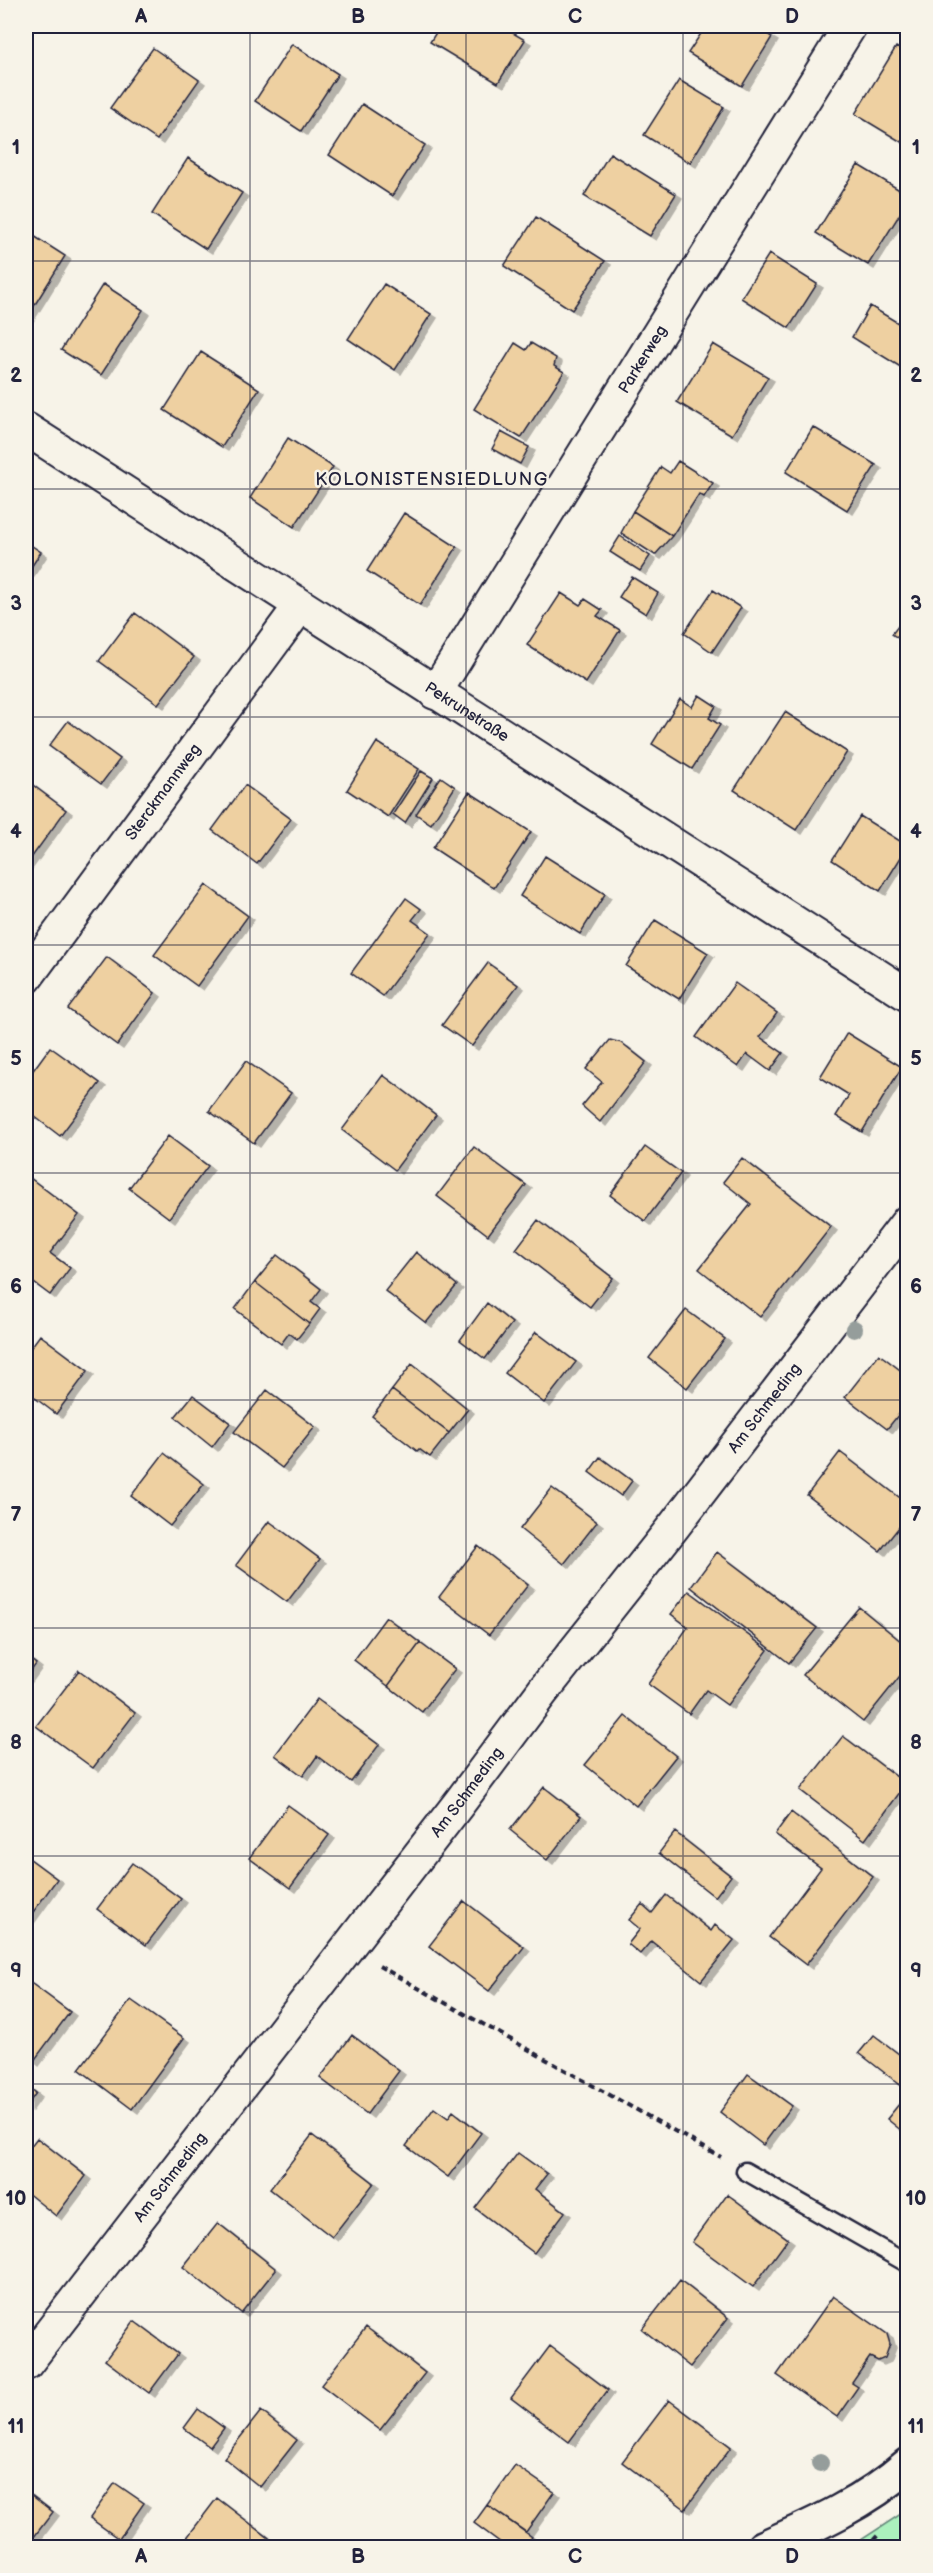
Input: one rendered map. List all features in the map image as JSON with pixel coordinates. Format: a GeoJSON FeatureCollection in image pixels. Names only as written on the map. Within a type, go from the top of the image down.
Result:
{"type":"FeatureCollection","features":[{"type":"Feature","properties":{"kind":"street","name":"Parkerweg"},"geometry":{"type":"LineString","coordinates":[[435,693],[850,26]]}},
{"type":"Feature","properties":{"kind":"street","name":"Pekrunstraße"},"geometry":{"type":"LineString","coordinates":[[26,429],[908,995]]}},
{"type":"Feature","properties":{"kind":"street","name":"Sterckmannweg"},"geometry":{"type":"LineString","coordinates":[[26,978],[300,606]]}},
{"type":"Feature","properties":{"kind":"street","name":"Am Schmeding"},"geometry":{"type":"LineString","coordinates":[[26,2364],[908,1221]]}},
{"type":"Feature","properties":{"kind":"street"},"geometry":{"type":"LineString","coordinates":[[763,2547],[823,2522],[882,2487],[908,2465]]}},
{"type":"Feature","properties":{"kind":"lane"},"geometry":{"type":"LineString","coordinates":[[745,2171],[908,2264]]}},
{"type":"Feature","properties":{"kind":"path"},"geometry":{"type":"LineString","coordinates":[[346,1948],[745,2171]]}},
{"type":"Feature","properties":{"kind":"green space"},"geometry":{"type":"Polygon","coordinates":[[[907,2510],[907,2547],[845,2547],[858,2542],[907,2510]]]}},
{"type":"Feature","properties":{"kind":"building"},"geometry":{"type":"Polygon","coordinates":[[[440,26],[501,26],[525,40],[498,83],[430,42],[440,26]]]}},
{"type":"Feature","properties":{"kind":"building"},"geometry":{"type":"Polygon","coordinates":[[[706,26],[754,26],[772,37],[742,86],[688,53],[706,26]]]}},
{"type":"Feature","properties":{"kind":"building"},"geometry":{"type":"Polygon","coordinates":[[[292,44],[338,74],[301,131],[255,101],[292,44]]]}},
{"type":"Feature","properties":{"kind":"building"},"geometry":{"type":"Polygon","coordinates":[[[896,47],[908,54],[908,146],[855,114],[896,47]]]}},
{"type":"Feature","properties":{"kind":"building"},"geometry":{"type":"Polygon","coordinates":[[[153,48],[199,80],[157,140],[110,108],[153,48]]]}},
{"type":"Feature","properties":{"kind":"building"},"geometry":{"type":"Polygon","coordinates":[[[679,80],[724,107],[690,163],[644,135],[679,80]]]}},
{"type":"Feature","properties":{"kind":"building"},"geometry":{"type":"Polygon","coordinates":[[[362,104],[425,145],[392,196],[329,155],[362,104]]]}},
{"type":"Feature","properties":{"kind":"building"},"geometry":{"type":"Polygon","coordinates":[[[610,153],[676,194],[650,236],[584,196],[610,153]]]}},
{"type":"Feature","properties":{"kind":"building"},"geometry":{"type":"Polygon","coordinates":[[[188,158],[242,193],[206,249],[152,214],[188,158]]]}},
{"type":"Feature","properties":{"kind":"building"},"geometry":{"type":"Polygon","coordinates":[[[858,165],[908,195],[908,201],[868,265],[816,233],[858,165]]]}},
{"type":"Feature","properties":{"kind":"building"},"geometry":{"type":"Polygon","coordinates":[[[536,217],[605,261],[572,310],[504,266],[536,217]]]}},
{"type":"Feature","properties":{"kind":"building"},"geometry":{"type":"Polygon","coordinates":[[[26,231],[65,256],[26,319],[26,231]]]}},
{"type":"Feature","properties":{"kind":"building"},"geometry":{"type":"Polygon","coordinates":[[[769,254],[817,284],[789,328],[741,298],[769,254]]]}},
{"type":"Feature","properties":{"kind":"building"},"geometry":{"type":"Polygon","coordinates":[[[103,284],[143,310],[101,375],[61,350],[103,284]]]}},
{"type":"Feature","properties":{"kind":"building"},"geometry":{"type":"Polygon","coordinates":[[[384,284],[431,314],[395,370],[348,339],[384,284]]]}},
{"type":"Feature","properties":{"kind":"building"},"geometry":{"type":"Polygon","coordinates":[[[870,306],[908,329],[907,371],[852,337],[870,306]]]}},
{"type":"Feature","properties":{"kind":"building"},"geometry":{"type":"Polygon","coordinates":[[[515,343],[526,350],[531,343],[556,358],[554,366],[564,372],[521,438],[474,409],[515,343]]]}},
{"type":"Feature","properties":{"kind":"building"},"geometry":{"type":"Polygon","coordinates":[[[713,344],[768,377],[732,435],[677,402],[713,344]]]}},
{"type":"Feature","properties":{"kind":"building"},"geometry":{"type":"Polygon","coordinates":[[[201,352],[259,389],[222,447],[164,410],[201,352]]]}},
{"type":"Feature","properties":{"kind":"building"},"geometry":{"type":"Polygon","coordinates":[[[813,427],[876,465],[847,510],[786,472],[813,427]]]}},
{"type":"Feature","properties":{"kind":"building"},"geometry":{"type":"Polygon","coordinates":[[[501,432],[529,447],[520,464],[492,449],[501,432]]]}},
{"type":"Feature","properties":{"kind":"building"},"geometry":{"type":"Polygon","coordinates":[[[288,438],[333,467],[294,527],[250,498],[288,438]]]}},
{"type":"Feature","properties":{"kind":"building"},"geometry":{"type":"Polygon","coordinates":[[[678,461],[713,483],[704,497],[699,494],[672,536],[633,511],[661,467],[670,473],[678,461]]]}},
{"type":"Feature","properties":{"kind":"building"},"geometry":{"type":"Polygon","coordinates":[[[633,511],[672,536],[655,555],[621,533],[633,511]]]}},
{"type":"Feature","properties":{"kind":"building"},"geometry":{"type":"Polygon","coordinates":[[[404,513],[457,547],[420,605],[367,571],[404,513]]]}},
{"type":"Feature","properties":{"kind":"building"},"geometry":{"type":"Polygon","coordinates":[[[620,536],[650,556],[640,571],[610,552],[620,536]]]}},
{"type":"Feature","properties":{"kind":"building"},"geometry":{"type":"Polygon","coordinates":[[[26,542],[41,552],[26,575],[26,542]]]}},
{"type":"Feature","properties":{"kind":"building"},"geometry":{"type":"Polygon","coordinates":[[[632,577],[658,593],[646,614],[619,597],[632,577]]]}},
{"type":"Feature","properties":{"kind":"building"},"geometry":{"type":"Polygon","coordinates":[[[713,590],[741,608],[712,652],[684,633],[713,590]]]}},
{"type":"Feature","properties":{"kind":"building"},"geometry":{"type":"Polygon","coordinates":[[[561,593],[580,605],[585,599],[602,610],[597,616],[620,630],[586,683],[527,645],[561,593]]]}},
{"type":"Feature","properties":{"kind":"building"},"geometry":{"type":"Polygon","coordinates":[[[135,613],[194,657],[158,704],[99,661],[135,613]]]}},
{"type":"Feature","properties":{"kind":"building"},"geometry":{"type":"Polygon","coordinates":[[[908,613],[908,645],[892,634],[908,613]]]}},
{"type":"Feature","properties":{"kind":"building"},"geometry":{"type":"Polygon","coordinates":[[[699,695],[716,706],[709,718],[720,725],[692,769],[652,744],[680,699],[692,707],[699,695]]]}},
{"type":"Feature","properties":{"kind":"building"},"geometry":{"type":"Polygon","coordinates":[[[785,712],[847,752],[796,830],[734,790],[785,712]]]}},
{"type":"Feature","properties":{"kind":"building"},"geometry":{"type":"Polygon","coordinates":[[[68,721],[120,759],[101,784],[49,746],[68,721]]]}},
{"type":"Feature","properties":{"kind":"building"},"geometry":{"type":"Polygon","coordinates":[[[377,742],[419,769],[388,817],[347,790],[377,742]]]}},
{"type":"Feature","properties":{"kind":"building"},"geometry":{"type":"Polygon","coordinates":[[[421,771],[433,778],[405,823],[393,814],[421,771]]]}},
{"type":"Feature","properties":{"kind":"building"},"geometry":{"type":"Polygon","coordinates":[[[441,777],[455,787],[431,824],[416,814],[441,777]]]}},
{"type":"Feature","properties":{"kind":"building"},"geometry":{"type":"Polygon","coordinates":[[[26,780],[66,810],[26,865],[26,780]]]}},
{"type":"Feature","properties":{"kind":"building"},"geometry":{"type":"Polygon","coordinates":[[[245,785],[291,819],[257,864],[212,830],[245,785]]]}},
{"type":"Feature","properties":{"kind":"building"},"geometry":{"type":"Polygon","coordinates":[[[469,792],[531,832],[494,888],[433,848],[469,792]]]}},
{"type":"Feature","properties":{"kind":"building"},"geometry":{"type":"Polygon","coordinates":[[[860,816],[908,846],[880,891],[832,860],[860,816]]]}},
{"type":"Feature","properties":{"kind":"building"},"geometry":{"type":"Polygon","coordinates":[[[545,856],[605,894],[580,934],[520,896],[545,856]]]}},
{"type":"Feature","properties":{"kind":"building"},"geometry":{"type":"Polygon","coordinates":[[[206,885],[248,916],[197,986],[154,955],[206,885]]]}},
{"type":"Feature","properties":{"kind":"building"},"geometry":{"type":"Polygon","coordinates":[[[406,898],[421,909],[412,920],[430,933],[383,996],[351,973],[406,898]]]}},
{"type":"Feature","properties":{"kind":"building"},"geometry":{"type":"Polygon","coordinates":[[[655,920],[708,953],[679,999],[626,966],[655,920]]]}},
{"type":"Feature","properties":{"kind":"building"},"geometry":{"type":"Polygon","coordinates":[[[107,957],[155,993],[117,1045],[68,1009],[107,957]]]}},
{"type":"Feature","properties":{"kind":"building"},"geometry":{"type":"Polygon","coordinates":[[[488,963],[518,985],[472,1046],[442,1025],[488,963]]]}},
{"type":"Feature","properties":{"kind":"building"},"geometry":{"type":"Polygon","coordinates":[[[735,983],[777,1013],[760,1037],[783,1053],[770,1071],[747,1054],[738,1067],[696,1037],[735,983]]]}},
{"type":"Feature","properties":{"kind":"building"},"geometry":{"type":"Polygon","coordinates":[[[847,1033],[902,1067],[862,1132],[836,1116],[849,1095],[820,1077],[847,1033]]]}},
{"type":"Feature","properties":{"kind":"building"},"geometry":{"type":"Polygon","coordinates":[[[610,1040],[622,1043],[646,1062],[600,1122],[582,1106],[602,1082],[586,1069],[610,1040]]]}},
{"type":"Feature","properties":{"kind":"building"},"geometry":{"type":"Polygon","coordinates":[[[50,1047],[100,1083],[60,1136],[26,1110],[26,1080],[50,1047]]]}},
{"type":"Feature","properties":{"kind":"building"},"geometry":{"type":"Polygon","coordinates":[[[246,1061],[291,1093],[254,1143],[209,1111],[246,1061]]]}},
{"type":"Feature","properties":{"kind":"building"},"geometry":{"type":"Polygon","coordinates":[[[383,1075],[436,1115],[395,1170],[342,1130],[383,1075]]]}},
{"type":"Feature","properties":{"kind":"building"},"geometry":{"type":"Polygon","coordinates":[[[168,1136],[208,1166],[169,1218],[129,1188],[168,1136]]]}},
{"type":"Feature","properties":{"kind":"building"},"geometry":{"type":"Polygon","coordinates":[[[474,1147],[526,1185],[488,1235],[437,1196],[474,1147]]]}},
{"type":"Feature","properties":{"kind":"building"},"geometry":{"type":"Polygon","coordinates":[[[645,1147],[681,1173],[645,1221],[610,1195],[645,1147]]]}},
{"type":"Feature","properties":{"kind":"building"},"geometry":{"type":"Polygon","coordinates":[[[742,1158],[831,1227],[760,1317],[699,1269],[751,1204],[723,1182],[742,1158]]]}},
{"type":"Feature","properties":{"kind":"building"},"geometry":{"type":"Polygon","coordinates":[[[26,1175],[79,1215],[50,1253],[70,1268],[50,1295],[26,1277],[26,1175]]]}},
{"type":"Feature","properties":{"kind":"building"},"geometry":{"type":"Polygon","coordinates":[[[538,1220],[613,1278],[590,1307],[516,1249],[538,1220]]]}},
{"type":"Feature","properties":{"kind":"building"},"geometry":{"type":"Polygon","coordinates":[[[416,1252],[457,1285],[426,1323],[385,1291],[416,1252]]]}},
{"type":"Feature","properties":{"kind":"building"},"geometry":{"type":"Polygon","coordinates":[[[277,1255],[321,1289],[311,1302],[320,1309],[309,1324],[255,1282],[277,1255]]]}},
{"type":"Feature","properties":{"kind":"building"},"geometry":{"type":"Polygon","coordinates":[[[255,1282],[309,1324],[297,1339],[289,1333],[281,1344],[235,1309],[255,1282]]]}},
{"type":"Feature","properties":{"kind":"building"},"geometry":{"type":"Polygon","coordinates":[[[487,1303],[512,1323],[485,1359],[460,1340],[487,1303]]]}},
{"type":"Feature","properties":{"kind":"building"},"geometry":{"type":"Polygon","coordinates":[[[686,1310],[725,1339],[687,1388],[649,1358],[686,1310]]]}},
{"type":"Feature","properties":{"kind":"building"},"geometry":{"type":"Polygon","coordinates":[[[536,1332],[576,1362],[544,1403],[505,1373],[536,1332]]]}},
{"type":"Feature","properties":{"kind":"building"},"geometry":{"type":"Polygon","coordinates":[[[40,1335],[88,1371],[56,1414],[26,1391],[26,1354],[40,1335]]]}},
{"type":"Feature","properties":{"kind":"building"},"geometry":{"type":"Polygon","coordinates":[[[879,1354],[908,1376],[908,1403],[887,1429],[845,1397],[879,1354]]]}},
{"type":"Feature","properties":{"kind":"building"},"geometry":{"type":"Polygon","coordinates":[[[412,1364],[468,1409],[449,1433],[392,1390],[412,1364]]]}},
{"type":"Feature","properties":{"kind":"building"},"geometry":{"type":"Polygon","coordinates":[[[267,1390],[315,1427],[282,1468],[234,1432],[267,1390]]]}},
{"type":"Feature","properties":{"kind":"building"},"geometry":{"type":"Polygon","coordinates":[[[392,1390],[449,1433],[430,1457],[419,1449],[417,1451],[372,1416],[392,1390]]]}},
{"type":"Feature","properties":{"kind":"building"},"geometry":{"type":"Polygon","coordinates":[[[193,1395],[230,1423],[212,1447],[175,1417],[193,1395]]]}},
{"type":"Feature","properties":{"kind":"building"},"geometry":{"type":"Polygon","coordinates":[[[840,1452],[908,1504],[908,1516],[880,1551],[807,1495],[840,1452]]]}},
{"type":"Feature","properties":{"kind":"building"},"geometry":{"type":"Polygon","coordinates":[[[164,1453],[204,1484],[170,1526],[131,1496],[164,1453]]]}},
{"type":"Feature","properties":{"kind":"building"},"geometry":{"type":"Polygon","coordinates":[[[600,1457],[632,1481],[621,1496],[589,1472],[600,1457]]]}},
{"type":"Feature","properties":{"kind":"building"},"geometry":{"type":"Polygon","coordinates":[[[552,1488],[597,1522],[564,1564],[520,1529],[552,1488]]]}},
{"type":"Feature","properties":{"kind":"building"},"geometry":{"type":"Polygon","coordinates":[[[269,1521],[320,1559],[287,1602],[236,1565],[269,1521]]]}},
{"type":"Feature","properties":{"kind":"building"},"geometry":{"type":"Polygon","coordinates":[[[478,1546],[528,1585],[489,1635],[439,1597],[478,1546]]]}},
{"type":"Feature","properties":{"kind":"building"},"geometry":{"type":"Polygon","coordinates":[[[717,1552],[817,1628],[789,1663],[691,1587],[717,1552]]]}},
{"type":"Feature","properties":{"kind":"building"},"geometry":{"type":"Polygon","coordinates":[[[689,1591],[768,1650],[727,1705],[706,1690],[689,1714],[648,1684],[688,1627],[671,1614],[689,1591]]]}},
{"type":"Feature","properties":{"kind":"building"},"geometry":{"type":"Polygon","coordinates":[[[859,1607],[908,1647],[908,1666],[863,1722],[803,1675],[859,1607]]]}},
{"type":"Feature","properties":{"kind":"building"},"geometry":{"type":"Polygon","coordinates":[[[386,1617],[420,1643],[388,1686],[354,1660],[386,1617]]]}},
{"type":"Feature","properties":{"kind":"building"},"geometry":{"type":"Polygon","coordinates":[[[420,1643],[455,1669],[422,1712],[388,1686],[420,1643]]]}},
{"type":"Feature","properties":{"kind":"building"},"geometry":{"type":"Polygon","coordinates":[[[26,1656],[36,1664],[26,1678],[26,1656]]]}},
{"type":"Feature","properties":{"kind":"building"},"geometry":{"type":"Polygon","coordinates":[[[79,1670],[135,1713],[93,1768],[36,1726],[79,1670]]]}},
{"type":"Feature","properties":{"kind":"building"},"geometry":{"type":"Polygon","coordinates":[[[317,1699],[379,1745],[351,1782],[317,1756],[303,1776],[275,1755],[317,1699]]]}},
{"type":"Feature","properties":{"kind":"building"},"geometry":{"type":"Polygon","coordinates":[[[625,1716],[676,1756],[636,1806],[585,1765],[625,1716]]]}},
{"type":"Feature","properties":{"kind":"building"},"geometry":{"type":"Polygon","coordinates":[[[843,1736],[906,1784],[865,1840],[800,1790],[843,1736]]]}},
{"type":"Feature","properties":{"kind":"building"},"geometry":{"type":"Polygon","coordinates":[[[544,1787],[581,1816],[547,1860],[510,1830],[544,1787]]]}},
{"type":"Feature","properties":{"kind":"building"},"geometry":{"type":"Polygon","coordinates":[[[288,1805],[329,1835],[290,1888],[249,1858],[288,1805]]]}},
{"type":"Feature","properties":{"kind":"building"},"geometry":{"type":"Polygon","coordinates":[[[791,1812],[873,1877],[806,1965],[769,1937],[821,1868],[775,1834],[791,1812]]]}},
{"type":"Feature","properties":{"kind":"building"},"geometry":{"type":"Polygon","coordinates":[[[675,1832],[731,1876],[715,1897],[659,1853],[675,1832]]]}},
{"type":"Feature","properties":{"kind":"building"},"geometry":{"type":"Polygon","coordinates":[[[26,1856],[57,1879],[26,1922],[26,1856]]]}},
{"type":"Feature","properties":{"kind":"building"},"geometry":{"type":"Polygon","coordinates":[[[132,1863],[181,1899],[146,1945],[97,1909],[132,1863]]]}},
{"type":"Feature","properties":{"kind":"building"},"geometry":{"type":"Polygon","coordinates":[[[666,1895],[711,1931],[715,1925],[734,1940],[701,1981],[651,1941],[640,1954],[628,1944],[640,1929],[629,1920],[642,1904],[652,1913],[666,1895]]]}},
{"type":"Feature","properties":{"kind":"building"},"geometry":{"type":"Polygon","coordinates":[[[464,1901],[524,1947],[489,1991],[429,1946],[464,1901]]]}},
{"type":"Feature","properties":{"kind":"building"},"geometry":{"type":"Polygon","coordinates":[[[28,1981],[70,2012],[33,2062],[26,2056],[26,1984],[28,1981]]]}},
{"type":"Feature","properties":{"kind":"building"},"geometry":{"type":"Polygon","coordinates":[[[131,2000],[184,2038],[132,2109],[79,2069],[131,2000]]]}},
{"type":"Feature","properties":{"kind":"building"},"geometry":{"type":"Polygon","coordinates":[[[352,2035],[399,2071],[367,2114],[320,2078],[352,2035]]]}},
{"type":"Feature","properties":{"kind":"building"},"geometry":{"type":"Polygon","coordinates":[[[874,2035],[908,2061],[908,2091],[859,2053],[874,2035]]]}},
{"type":"Feature","properties":{"kind":"building"},"geometry":{"type":"Polygon","coordinates":[[[748,2074],[792,2106],[763,2145],[720,2112],[748,2074]]]}},
{"type":"Feature","properties":{"kind":"building"},"geometry":{"type":"Polygon","coordinates":[[[26,2085],[36,2093],[26,2107],[26,2085]]]}},
{"type":"Feature","properties":{"kind":"building"},"geometry":{"type":"Polygon","coordinates":[[[908,2093],[908,2136],[887,2119],[908,2093]]]}},
{"type":"Feature","properties":{"kind":"building"},"geometry":{"type":"Polygon","coordinates":[[[434,2108],[448,2118],[453,2111],[481,2133],[448,2177],[406,2146],[434,2108]]]}},
{"type":"Feature","properties":{"kind":"building"},"geometry":{"type":"Polygon","coordinates":[[[312,2135],[374,2183],[332,2237],[270,2189],[312,2135]]]}},
{"type":"Feature","properties":{"kind":"building"},"geometry":{"type":"Polygon","coordinates":[[[37,2138],[86,2176],[56,2216],[26,2192],[26,2152],[37,2138]]]}},
{"type":"Feature","properties":{"kind":"building"},"geometry":{"type":"Polygon","coordinates":[[[518,2153],[547,2174],[535,2189],[565,2212],[534,2253],[475,2208],[518,2153]]]}},
{"type":"Feature","properties":{"kind":"building"},"geometry":{"type":"Polygon","coordinates":[[[727,2194],[788,2239],[753,2287],[692,2242],[727,2194]]]}},
{"type":"Feature","properties":{"kind":"building"},"geometry":{"type":"Polygon","coordinates":[[[218,2223],[276,2269],[241,2313],[183,2267],[218,2223]]]}},
{"type":"Feature","properties":{"kind":"building"},"geometry":{"type":"Polygon","coordinates":[[[680,2280],[728,2318],[690,2367],[642,2329],[680,2280]]]}},
{"type":"Feature","properties":{"kind":"building"},"geometry":{"type":"Polygon","coordinates":[[[833,2296],[887,2334],[890,2344],[885,2358],[878,2361],[870,2357],[852,2383],[858,2387],[837,2417],[777,2375],[833,2296]]]}},
{"type":"Feature","properties":{"kind":"building"},"geometry":{"type":"Polygon","coordinates":[[[134,2321],[178,2354],[149,2393],[105,2360],[134,2321]]]}},
{"type":"Feature","properties":{"kind":"building"},"geometry":{"type":"Polygon","coordinates":[[[366,2327],[425,2373],[380,2430],[321,2385],[366,2327]]]}},
{"type":"Feature","properties":{"kind":"building"},"geometry":{"type":"Polygon","coordinates":[[[550,2346],[608,2390],[569,2442],[511,2398],[550,2346]]]}},
{"type":"Feature","properties":{"kind":"building"},"geometry":{"type":"Polygon","coordinates":[[[669,2400],[731,2447],[685,2509],[622,2462],[669,2400]]]}},
{"type":"Feature","properties":{"kind":"building"},"geometry":{"type":"Polygon","coordinates":[[[198,2409],[224,2428],[210,2447],[184,2428],[198,2409]]]}},
{"type":"Feature","properties":{"kind":"building"},"geometry":{"type":"Polygon","coordinates":[[[261,2411],[297,2440],[260,2487],[224,2458],[261,2411]]]}},
{"type":"Feature","properties":{"kind":"building"},"geometry":{"type":"Polygon","coordinates":[[[515,2465],[554,2492],[526,2532],[487,2505],[515,2465]]]}},
{"type":"Feature","properties":{"kind":"building"},"geometry":{"type":"Polygon","coordinates":[[[115,2483],[144,2503],[119,2539],[90,2518],[115,2483]]]}},
{"type":"Feature","properties":{"kind":"building"},"geometry":{"type":"Polygon","coordinates":[[[26,2491],[53,2512],[27,2546],[29,2548],[26,2548],[26,2491]]]}},
{"type":"Feature","properties":{"kind":"building"},"geometry":{"type":"Polygon","coordinates":[[[217,2498],[269,2538],[261,2548],[179,2548],[217,2498]]]}},
{"type":"Feature","properties":{"kind":"building"},"geometry":{"type":"Polygon","coordinates":[[[487,2505],[532,2537],[525,2548],[508,2548],[474,2523],[487,2505]]]}},
{"type":"Feature","properties":{"kind":"building"},"geometry":{"type":"Polygon","coordinates":[[[428,2539],[440,2548],[422,2548],[428,2539]]]}},
{"type":"Feature","properties":{"kind":"district","name":"KOLONISTENSIEDLUNG"},"geometry":{"type":"Point","coordinates":[432,479]}}]}
